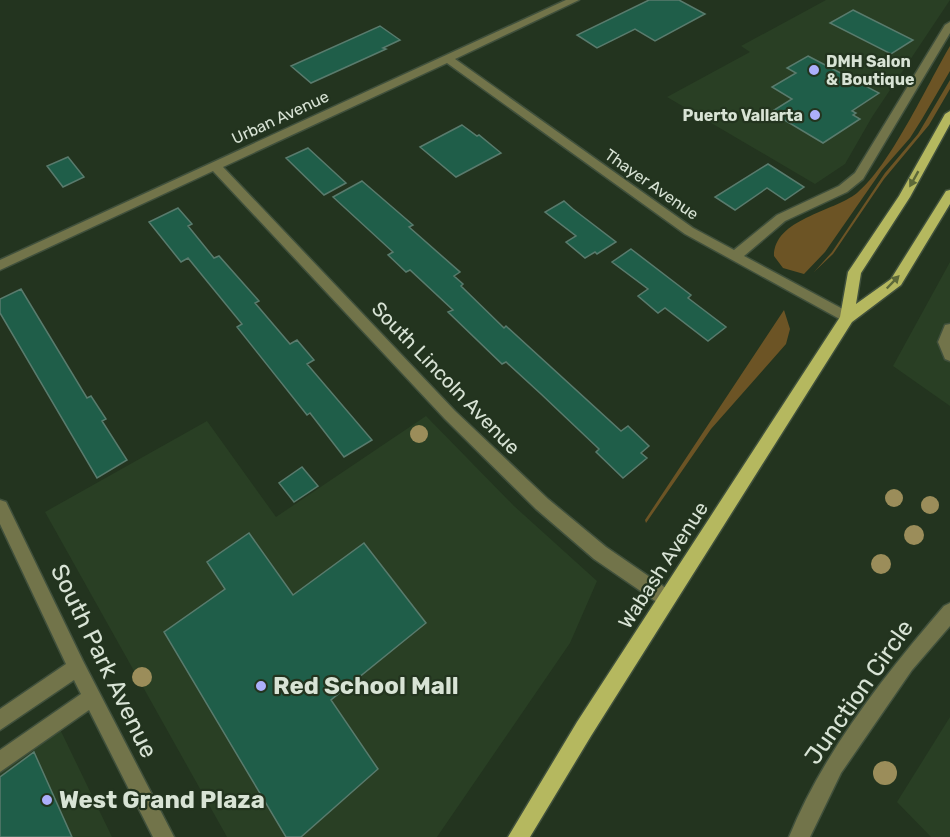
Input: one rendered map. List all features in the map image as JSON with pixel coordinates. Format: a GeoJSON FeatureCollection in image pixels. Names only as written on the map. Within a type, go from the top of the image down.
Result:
{"type":"FeatureCollection","features":[{"type":"Feature","properties":{"kind":"main road","name":"Wabash Avenue"},"geometry":{"type":"LineString","coordinates":[[847,318],[855,272],[904,197],[950,114]]}},
{"type":"Feature","properties":{"kind":"main road","name":"Wabash Avenue"},"geometry":{"type":"LineString","coordinates":[[518,837],[847,318],[896,282],[950,194]]}},
{"type":"Feature","properties":{"kind":"street","name":"Urban Avenue"},"geometry":{"type":"LineString","coordinates":[[0,265],[574,0]]}},
{"type":"Feature","properties":{"kind":"street"},"geometry":{"type":"LineString","coordinates":[[734,257],[781,218],[843,189],[859,176],[950,25]]}},
{"type":"Feature","properties":{"kind":"street","name":"Thayer Avenue"},"geometry":{"type":"LineString","coordinates":[[448,58],[689,231],[847,318]]}},
{"type":"Feature","properties":{"kind":"street","name":"South Lincoln Avenue"},"geometry":{"type":"LineString","coordinates":[[214,165],[450,415],[542,504],[600,553],[668,598]]}},
{"type":"Feature","properties":{"kind":"street"},"geometry":{"type":"LineString","coordinates":[[950,329],[945,342],[950,355]]}},
{"type":"Feature","properties":{"kind":"street","name":"South Park Avenue"},"geometry":{"type":"LineString","coordinates":[[0,507],[77,667],[164,837]]}},
{"type":"Feature","properties":{"kind":"street","name":"Junction Circle"},"geometry":{"type":"LineString","coordinates":[[799,837],[834,766],[906,664],[950,612]]}},
{"type":"Feature","properties":{"kind":"street"},"geometry":{"type":"LineString","coordinates":[[0,720],[77,667]]}},
{"type":"Feature","properties":{"kind":"street"},"geometry":{"type":"LineString","coordinates":[[0,762],[92,697]]}},
{"type":"Feature","properties":{"kind":"shaded area"},"geometry":{"type":"Polygon","coordinates":[[[826,0],[950,0],[872,117],[845,164],[815,184],[667,97],[750,52],[741,46],[826,0]]]}},
{"type":"Feature","properties":{"kind":"shaded area"},"geometry":{"type":"Polygon","coordinates":[[[950,46],[950,71],[922,119],[910,138],[882,170],[825,252],[804,274],[783,268],[774,256],[777,243],[784,233],[806,218],[847,200],[870,181],[895,145],[950,46]]]}},
{"type":"Feature","properties":{"kind":"shaded area"},"geometry":{"type":"Polygon","coordinates":[[[950,80],[950,89],[929,125],[884,179],[833,254],[814,272],[832,252],[885,173],[918,134],[950,80]]]}},
{"type":"Feature","properties":{"kind":"shaded area"},"geometry":{"type":"Polygon","coordinates":[[[950,262],[950,406],[893,366],[950,262]]]}},
{"type":"Feature","properties":{"kind":"shaded area"},"geometry":{"type":"Polygon","coordinates":[[[784,310],[790,329],[786,344],[711,429],[646,523],[645,520],[784,310]]]}},
{"type":"Feature","properties":{"kind":"shaded area"},"geometry":{"type":"Polygon","coordinates":[[[426,416],[514,506],[597,581],[570,643],[437,837],[227,837],[45,512],[207,421],[276,517],[426,416]]]}},
{"type":"Feature","properties":{"kind":"shaded area"},"geometry":{"type":"Polygon","coordinates":[[[950,717],[950,837],[931,837],[897,802],[950,717]]]}},
{"type":"Feature","properties":{"kind":"shaded area","name":"West Grand Plaza"},"geometry":{"type":"Polygon","coordinates":[[[57,723],[112,837],[0,837],[0,763],[57,723]]]}},
{"type":"Feature","properties":{"kind":"building"},"geometry":{"type":"Polygon","coordinates":[[[649,0],[679,0],[705,14],[655,41],[635,29],[597,48],[577,35],[649,0]]]}},
{"type":"Feature","properties":{"kind":"building"},"geometry":{"type":"Polygon","coordinates":[[[853,10],[913,40],[891,54],[830,23],[853,10]]]}},
{"type":"Feature","properties":{"kind":"building"},"geometry":{"type":"Polygon","coordinates":[[[380,26],[400,40],[383,48],[386,49],[311,83],[291,66],[380,26]]]}},
{"type":"Feature","properties":{"kind":"building"},"geometry":{"type":"Polygon","coordinates":[[[808,56],[879,93],[852,111],[856,113],[853,115],[860,119],[823,143],[771,112],[792,99],[772,87],[796,73],[787,68],[808,56]]]}},
{"type":"Feature","properties":{"kind":"building"},"geometry":{"type":"Polygon","coordinates":[[[462,125],[501,153],[456,177],[420,147],[462,125]]]}},
{"type":"Feature","properties":{"kind":"building"},"geometry":{"type":"Polygon","coordinates":[[[308,148],[346,183],[324,195],[286,158],[308,148]]]}},
{"type":"Feature","properties":{"kind":"building"},"geometry":{"type":"Polygon","coordinates":[[[68,157],[84,177],[63,187],[47,166],[68,157]]]}},
{"type":"Feature","properties":{"kind":"building"},"geometry":{"type":"Polygon","coordinates":[[[768,164],[804,187],[785,200],[767,188],[735,210],[715,197],[768,164]]]}},
{"type":"Feature","properties":{"kind":"building"},"geometry":{"type":"Polygon","coordinates":[[[362,181],[413,225],[409,227],[460,272],[454,276],[463,284],[461,286],[504,328],[506,326],[621,431],[628,426],[649,446],[641,453],[647,458],[623,478],[596,452],[599,449],[506,362],[502,364],[448,312],[453,310],[410,270],[406,272],[388,255],[393,252],[333,197],[362,181]]]}},
{"type":"Feature","properties":{"kind":"building"},"geometry":{"type":"Polygon","coordinates":[[[564,201],[616,242],[597,254],[595,252],[585,258],[566,242],[576,236],[545,212],[564,201]]]}},
{"type":"Feature","properties":{"kind":"building"},"geometry":{"type":"Polygon","coordinates":[[[178,208],[192,224],[188,226],[214,258],[219,256],[259,301],[255,303],[290,344],[297,340],[314,360],[307,364],[372,440],[344,457],[310,413],[307,415],[237,327],[242,324],[188,258],[181,262],[149,222],[178,208]]]}},
{"type":"Feature","properties":{"kind":"building"},"geometry":{"type":"Polygon","coordinates":[[[631,249],[691,295],[688,298],[726,327],[708,341],[665,308],[658,313],[638,296],[648,289],[612,262],[631,249]]]}},
{"type":"Feature","properties":{"kind":"building"},"geometry":{"type":"Polygon","coordinates":[[[21,289],[87,398],[91,396],[106,419],[102,421],[127,460],[97,478],[0,313],[0,299],[21,289]]]}},
{"type":"Feature","properties":{"kind":"building"},"geometry":{"type":"Polygon","coordinates":[[[302,467],[318,486],[294,502],[279,483],[302,467]]]}},
{"type":"Feature","properties":{"kind":"building","name":"Red School Mall"},"geometry":{"type":"Polygon","coordinates":[[[249,533],[293,595],[364,543],[426,623],[331,700],[378,769],[301,837],[286,837],[164,632],[225,589],[207,562],[249,533]]]}},
{"type":"Feature","properties":{"kind":"building"},"geometry":{"type":"Polygon","coordinates":[[[34,752],[72,837],[0,837],[0,777],[34,752]]]}},
{"type":"Feature","properties":{"kind":"place","name":"DMH Salon & Boutique"},"geometry":{"type":"Point","coordinates":[814,70]}},
{"type":"Feature","properties":{"kind":"place","name":"Puerto Vallarta"},"geometry":{"type":"Point","coordinates":[815,115]}},
{"type":"Feature","properties":{"kind":"place","name":"Red School Mall"},"geometry":{"type":"Point","coordinates":[261,686]}},
{"type":"Feature","properties":{"kind":"place","name":"West Grand Plaza"},"geometry":{"type":"Point","coordinates":[47,800]}}]}
